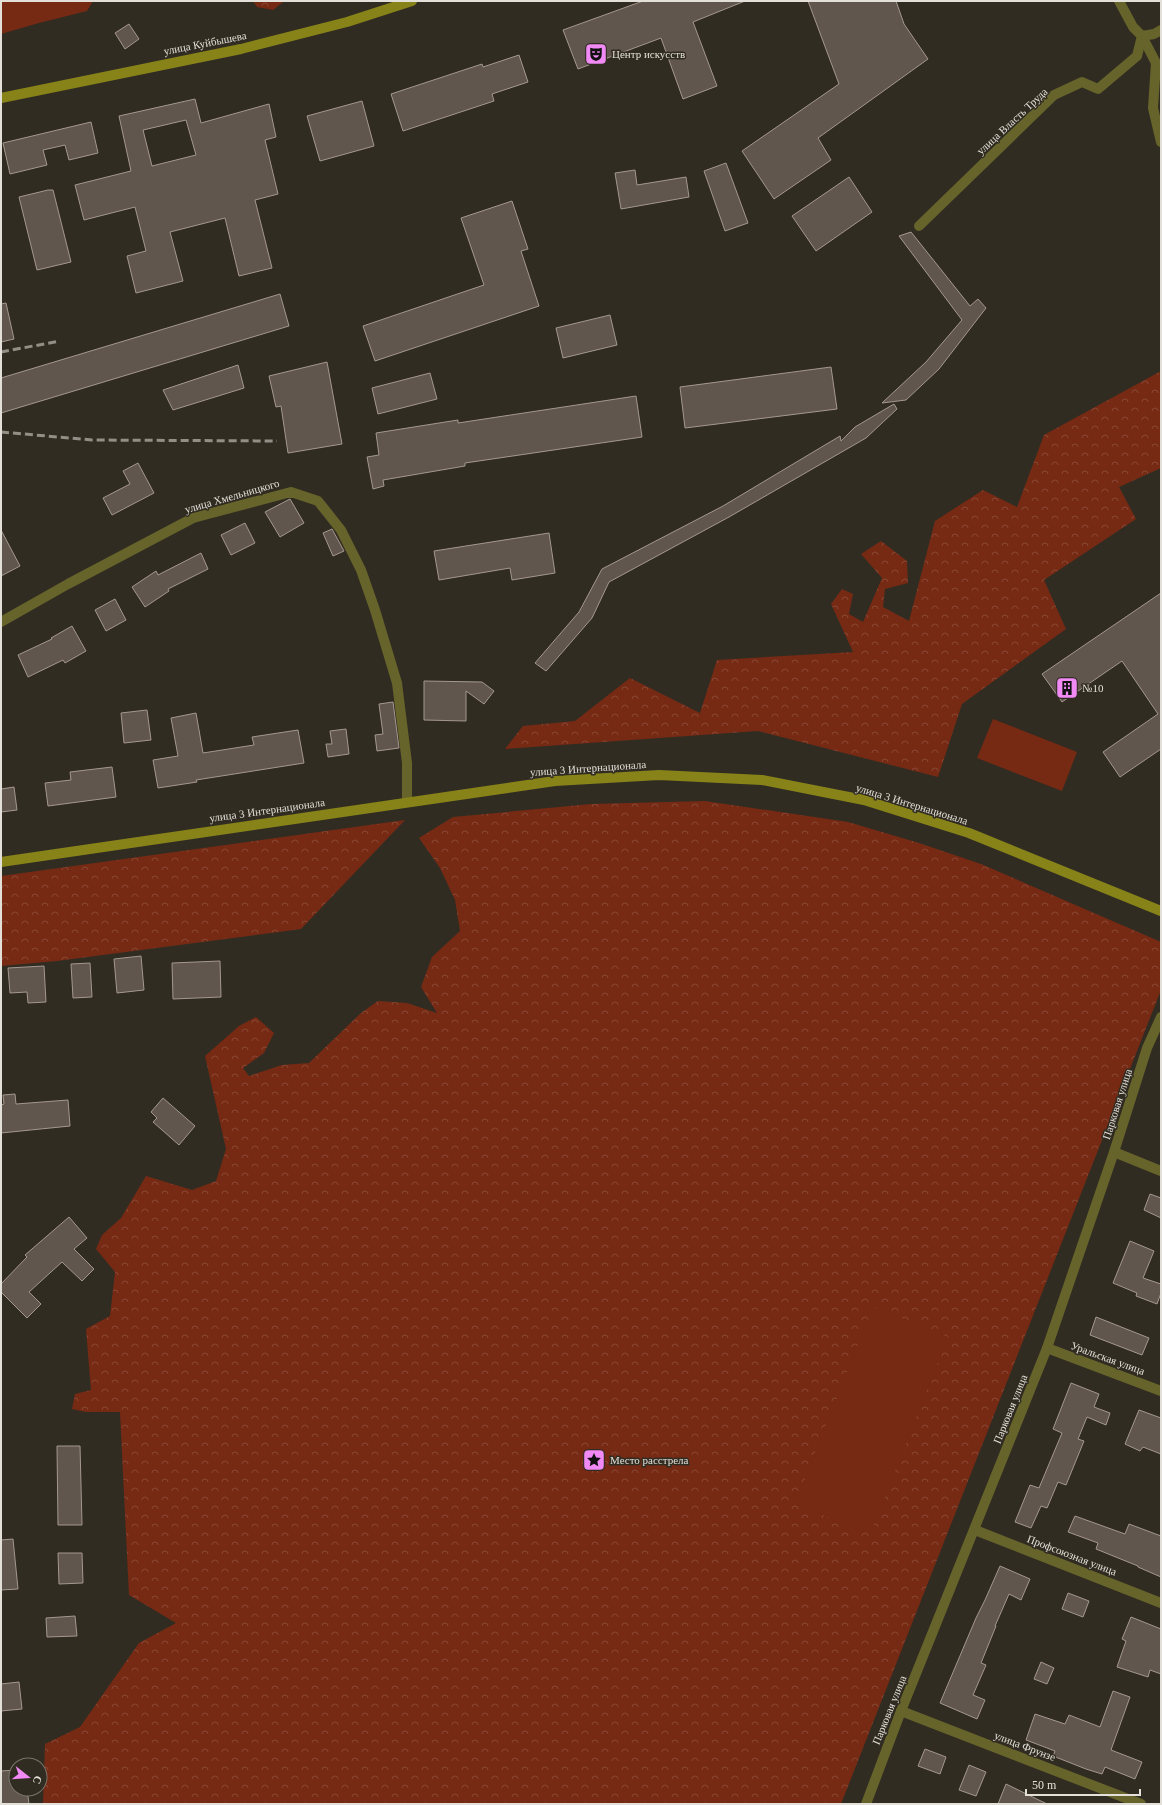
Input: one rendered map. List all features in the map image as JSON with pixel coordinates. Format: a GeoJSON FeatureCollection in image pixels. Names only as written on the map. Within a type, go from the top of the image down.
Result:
{"type":"FeatureCollection","features":[{"type":"Feature","properties":{"kind":"main road","name":"улица Куйбышева"},"geometry":{"type":"LineString","coordinates":[[1,98],[241,49],[347,22],[412,1]]}},
{"type":"Feature","properties":{"kind":"main road","name":"улица 3 Интернационала"},"geometry":{"type":"LineString","coordinates":[[1,862],[555,781],[659,775],[762,780],[864,800],[969,834],[1161,911]]}},
{"type":"Feature","properties":{"kind":"street"},"geometry":{"type":"LineString","coordinates":[[1119,1],[1133,27],[1142,36],[1156,63],[1153,108],[1161,142]]}},
{"type":"Feature","properties":{"kind":"street"},"geometry":{"type":"LineString","coordinates":[[1142,36],[1154,34],[1161,30]]}},
{"type":"Feature","properties":{"kind":"street","name":"улица Власть Труда"},"geometry":{"type":"LineString","coordinates":[[919,226],[1054,95],[1082,82],[1098,88],[1137,56],[1142,36]]}},
{"type":"Feature","properties":{"kind":"street","name":"улица Хмельницкого"},"geometry":{"type":"LineString","coordinates":[[1,622],[68,584],[193,518],[291,492],[318,501],[341,530],[361,570],[395,675],[407,763],[407,802]]}},
{"type":"Feature","properties":{"kind":"street","name":"Парковая улица"},"geometry":{"type":"LineString","coordinates":[[866,1804],[901,1711],[1047,1348],[1114,1152],[1147,1048],[1161,1017]]}},
{"type":"Feature","properties":{"kind":"street"},"geometry":{"type":"LineString","coordinates":[[1114,1152],[1161,1170]]}},
{"type":"Feature","properties":{"kind":"street","name":"Уральская улица"},"geometry":{"type":"LineString","coordinates":[[1047,1348],[1161,1391]]}},
{"type":"Feature","properties":{"kind":"street","name":"Профсоюзная улица"},"geometry":{"type":"LineString","coordinates":[[975,1530],[1161,1603]]}},
{"type":"Feature","properties":{"kind":"street","name":"улица Фрунзе"},"geometry":{"type":"LineString","coordinates":[[901,1711],[1141,1804]]}},
{"type":"Feature","properties":{"kind":"green space"},"geometry":{"type":"Polygon","coordinates":[[[1,1],[93,1],[87,11],[1,34],[1,1]]]}},
{"type":"Feature","properties":{"kind":"green space"},"geometry":{"type":"Polygon","coordinates":[[[253,1],[283,2],[273,10],[257,7],[253,1]]]}},
{"type":"Feature","properties":{"kind":"green space"},"geometry":{"type":"Polygon","coordinates":[[[1161,371],[1161,468],[1119,487],[1136,519],[1044,580],[1066,629],[962,704],[938,777],[758,731],[505,749],[523,726],[575,721],[630,678],[700,713],[717,660],[853,652],[831,604],[842,589],[853,594],[849,614],[863,622],[882,578],[861,554],[881,541],[907,561],[908,583],[885,589],[883,607],[909,621],[935,521],[983,490],[1017,507],[1044,435],[1161,371]]]}},
{"type":"Feature","properties":{"kind":"green space"},"geometry":{"type":"Polygon","coordinates":[[[993,719],[1077,752],[1062,791],[977,758],[993,719]]]}},
{"type":"Feature","properties":{"kind":"green space"},"geometry":{"type":"Polygon","coordinates":[[[705,801],[848,822],[919,843],[981,864],[1161,942],[1161,990],[841,1804],[43,1804],[43,1797],[48,1797],[48,1757],[45,1757],[45,1744],[80,1727],[139,1643],[176,1623],[129,1595],[120,1412],[86,1412],[72,1409],[75,1394],[91,1390],[86,1329],[110,1316],[115,1272],[96,1249],[102,1235],[121,1218],[146,1176],[192,1190],[216,1181],[226,1149],[205,1056],[239,1026],[256,1017],[274,1033],[264,1053],[243,1068],[249,1076],[282,1065],[309,1063],[361,1013],[378,1001],[407,1003],[437,1013],[421,987],[432,957],[460,931],[455,900],[440,868],[419,838],[453,817],[591,804],[705,801]]]}},
{"type":"Feature","properties":{"kind":"green space"},"geometry":{"type":"Polygon","coordinates":[[[405,820],[301,929],[57,961],[1,966],[1,876],[405,820]]]}},
{"type":"Feature","properties":{"kind":"green space"},"geometry":{"type":"Polygon","coordinates":[[[873,1307],[948,1337],[870,1534],[795,1504],[873,1307]]]}},
{"type":"Feature","properties":{"kind":"building","name":"Центр искусств"},"geometry":{"type":"Polygon","coordinates":[[[643,1],[745,1],[693,22],[717,86],[683,99],[661,38],[578,69],[563,30],[643,1]]]}},
{"type":"Feature","properties":{"kind":"building"},"geometry":{"type":"Polygon","coordinates":[[[808,1],[896,1],[904,24],[928,59],[818,138],[831,160],[774,199],[742,151],[839,84],[808,1]]]}},
{"type":"Feature","properties":{"kind":"building"},"geometry":{"type":"Polygon","coordinates":[[[129,24],[139,39],[125,49],[115,33],[129,24]]]}},
{"type":"Feature","properties":{"kind":"building"},"geometry":{"type":"Polygon","coordinates":[[[519,55],[528,82],[492,94],[494,101],[403,131],[391,94],[482,64],[483,67],[519,55]]]}},
{"type":"Feature","properties":{"kind":"building"},"geometry":{"type":"Polygon","coordinates":[[[195,99],[201,123],[269,104],[276,137],[265,140],[278,194],[255,200],[272,268],[239,276],[225,218],[170,232],[183,281],[136,293],[127,256],[146,251],[135,207],[84,220],[75,185],[131,171],[119,116],[195,99]],[[186,120],[143,130],[152,166],[196,155],[186,120]]]}},
{"type":"Feature","properties":{"kind":"building"},"geometry":{"type":"Polygon","coordinates":[[[362,101],[374,146],[320,161],[307,116],[362,101]]]}},
{"type":"Feature","properties":{"kind":"building"},"geometry":{"type":"Polygon","coordinates":[[[91,122],[98,153],[69,160],[65,145],[43,150],[47,165],[10,174],[3,143],[91,122]]]}},
{"type":"Feature","properties":{"kind":"building"},"geometry":{"type":"Polygon","coordinates":[[[726,163],[748,223],[725,231],[704,171],[726,163]]]}},
{"type":"Feature","properties":{"kind":"building"},"geometry":{"type":"Polygon","coordinates":[[[635,170],[637,185],[686,177],[689,197],[621,209],[615,173],[635,170]]]}},
{"type":"Feature","properties":{"kind":"building"},"geometry":{"type":"Polygon","coordinates":[[[849,177],[872,212],[816,251],[792,216],[849,177]]]}},
{"type":"Feature","properties":{"kind":"building"},"geometry":{"type":"Polygon","coordinates":[[[53,190],[71,262],[37,270],[19,197],[53,190]]]}},
{"type":"Feature","properties":{"kind":"building"},"geometry":{"type":"Polygon","coordinates":[[[512,201],[528,249],[521,251],[539,306],[375,361],[363,326],[484,285],[461,218],[512,201]]]}},
{"type":"Feature","properties":{"kind":"building"},"geometry":{"type":"Polygon","coordinates":[[[911,232],[970,306],[978,299],[986,308],[939,369],[906,400],[882,403],[926,362],[962,320],[899,236],[911,232]]]}},
{"type":"Feature","properties":{"kind":"building"},"geometry":{"type":"Polygon","coordinates":[[[280,294],[289,326],[1,413],[1,378],[280,294]]]}},
{"type":"Feature","properties":{"kind":"building"},"geometry":{"type":"Polygon","coordinates":[[[6,303],[14,339],[1,342],[1,304],[6,303]]]}},
{"type":"Feature","properties":{"kind":"building"},"geometry":{"type":"Polygon","coordinates":[[[610,315],[617,345],[563,358],[556,328],[610,315]]]}},
{"type":"Feature","properties":{"kind":"building"},"geometry":{"type":"Polygon","coordinates":[[[327,362],[342,444],[288,453],[281,406],[276,407],[269,376],[327,362]]]}},
{"type":"Feature","properties":{"kind":"building"},"geometry":{"type":"Polygon","coordinates":[[[238,365],[244,388],[173,410],[163,390],[238,365]]]}},
{"type":"Feature","properties":{"kind":"building"},"geometry":{"type":"Polygon","coordinates":[[[831,367],[837,409],[685,428],[680,387],[831,367]]]}},
{"type":"Feature","properties":{"kind":"building"},"geometry":{"type":"Polygon","coordinates":[[[430,373],[437,399],[378,414],[372,388],[430,373]]]}},
{"type":"Feature","properties":{"kind":"building"},"geometry":{"type":"Polygon","coordinates":[[[636,396],[642,437],[465,463],[465,466],[383,480],[384,486],[373,489],[367,457],[379,455],[376,433],[458,420],[458,423],[636,396]]]}},
{"type":"Feature","properties":{"kind":"building"},"geometry":{"type":"Polygon","coordinates":[[[894,404],[897,409],[866,438],[729,517],[609,582],[592,618],[546,671],[535,663],[579,612],[602,569],[723,506],[840,436],[841,441],[855,427],[894,404]]]}},
{"type":"Feature","properties":{"kind":"building"},"geometry":{"type":"Polygon","coordinates":[[[138,463],[154,493],[112,515],[103,498],[130,484],[123,471],[138,463]]]}},
{"type":"Feature","properties":{"kind":"building"},"geometry":{"type":"Polygon","coordinates":[[[290,499],[304,523],[280,537],[265,512],[290,499]]]}},
{"type":"Feature","properties":{"kind":"building"},"geometry":{"type":"Polygon","coordinates":[[[245,523],[255,543],[231,555],[221,535],[245,523]]]}},
{"type":"Feature","properties":{"kind":"building"},"geometry":{"type":"Polygon","coordinates":[[[332,529],[344,551],[333,556],[323,533],[332,529]]]}},
{"type":"Feature","properties":{"kind":"building"},"geometry":{"type":"Polygon","coordinates":[[[1,530],[20,566],[1,576],[1,530]]]}},
{"type":"Feature","properties":{"kind":"building"},"geometry":{"type":"Polygon","coordinates":[[[549,533],[555,573],[512,580],[510,568],[439,580],[434,551],[549,533]]]}},
{"type":"Feature","properties":{"kind":"building"},"geometry":{"type":"Polygon","coordinates":[[[201,553],[208,569],[168,589],[169,591],[145,607],[132,587],[156,571],[158,575],[201,553]]]}},
{"type":"Feature","properties":{"kind":"building","name":"№10"},"geometry":{"type":"Polygon","coordinates":[[[1161,593],[1161,749],[1120,777],[1103,752],[1158,714],[1122,661],[1062,702],[1042,674],[1161,593]]]}},
{"type":"Feature","properties":{"kind":"building"},"geometry":{"type":"Polygon","coordinates":[[[115,599],[126,620],[106,631],[95,610],[115,599]]]}},
{"type":"Feature","properties":{"kind":"building"},"geometry":{"type":"Polygon","coordinates":[[[72,626],[86,651],[65,663],[63,660],[28,677],[18,655],[52,639],[51,638],[72,626]]]}},
{"type":"Feature","properties":{"kind":"building"},"geometry":{"type":"Polygon","coordinates":[[[424,681],[482,682],[494,691],[484,704],[466,691],[466,721],[424,720],[424,681]]]}},
{"type":"Feature","properties":{"kind":"building"},"geometry":{"type":"Polygon","coordinates":[[[393,702],[399,748],[377,751],[375,735],[383,734],[379,704],[393,702]]]}},
{"type":"Feature","properties":{"kind":"building"},"geometry":{"type":"Polygon","coordinates":[[[147,710],[151,740],[124,743],[121,713],[147,710]]]}},
{"type":"Feature","properties":{"kind":"building"},"geometry":{"type":"Polygon","coordinates":[[[196,713],[203,753],[254,745],[252,737],[298,730],[304,763],[196,780],[197,782],[158,788],[153,760],[178,756],[171,718],[196,713]]]}},
{"type":"Feature","properties":{"kind":"building"},"geometry":{"type":"Polygon","coordinates":[[[346,729],[349,754],[328,757],[326,744],[332,744],[330,731],[346,729]]]}},
{"type":"Feature","properties":{"kind":"building"},"geometry":{"type":"Polygon","coordinates":[[[112,767],[116,797],[48,806],[45,783],[71,780],[70,772],[112,767]]]}},
{"type":"Feature","properties":{"kind":"building"},"geometry":{"type":"Polygon","coordinates":[[[14,787],[17,810],[1,812],[1,789],[14,787]]]}},
{"type":"Feature","properties":{"kind":"building"},"geometry":{"type":"Polygon","coordinates":[[[141,956],[144,990],[117,993],[114,959],[141,956]]]}},
{"type":"Feature","properties":{"kind":"building"},"geometry":{"type":"Polygon","coordinates":[[[220,961],[221,997],[173,999],[172,963],[220,961]]]}},
{"type":"Feature","properties":{"kind":"building"},"geometry":{"type":"Polygon","coordinates":[[[90,963],[92,997],[73,998],[71,964],[90,963]]]}},
{"type":"Feature","properties":{"kind":"building"},"geometry":{"type":"Polygon","coordinates":[[[44,966],[46,1002],[28,1003],[27,992],[10,993],[8,968],[44,966]]]}},
{"type":"Feature","properties":{"kind":"building"},"geometry":{"type":"Polygon","coordinates":[[[15,1094],[16,1104],[68,1100],[70,1126],[1,1133],[1,1105],[4,1104],[3,1095],[15,1094]]]}},
{"type":"Feature","properties":{"kind":"building"},"geometry":{"type":"Polygon","coordinates":[[[163,1098],[195,1126],[179,1145],[153,1122],[157,1118],[151,1112],[163,1098]]]}},
{"type":"Feature","properties":{"kind":"building"},"geometry":{"type":"Polygon","coordinates":[[[1150,1194],[1161,1198],[1161,1218],[1144,1210],[1150,1194]]]}},
{"type":"Feature","properties":{"kind":"building"},"geometry":{"type":"Polygon","coordinates":[[[69,1217],[87,1238],[74,1249],[94,1269],[82,1281],[62,1262],[29,1292],[41,1304],[27,1318],[1,1292],[1,1284],[27,1257],[25,1255],[69,1217]]]}},
{"type":"Feature","properties":{"kind":"building"},"geometry":{"type":"Polygon","coordinates":[[[1130,1241],[1154,1251],[1143,1278],[1161,1284],[1161,1293],[1157,1304],[1136,1296],[1137,1293],[1113,1283],[1130,1241]]]}},
{"type":"Feature","properties":{"kind":"building"},"geometry":{"type":"Polygon","coordinates":[[[1096,1317],[1149,1338],[1142,1355],[1090,1335],[1096,1317]]]}},
{"type":"Feature","properties":{"kind":"building"},"geometry":{"type":"Polygon","coordinates":[[[1071,1383],[1099,1394],[1094,1407],[1110,1413],[1106,1425],[1087,1417],[1078,1439],[1084,1441],[1066,1485],[1058,1482],[1047,1508],[1041,1506],[1031,1528],[1015,1522],[1030,1485],[1039,1488],[1062,1433],[1053,1429],[1071,1383]]]}},
{"type":"Feature","properties":{"kind":"building"},"geometry":{"type":"Polygon","coordinates":[[[1139,1410],[1161,1418],[1161,1454],[1143,1447],[1140,1451],[1125,1444],[1139,1410]]]}},
{"type":"Feature","properties":{"kind":"building"},"geometry":{"type":"Polygon","coordinates":[[[57,1446],[80,1446],[82,1525],[58,1525],[57,1446]]]}},
{"type":"Feature","properties":{"kind":"building"},"geometry":{"type":"Polygon","coordinates":[[[1075,1516],[1125,1534],[1129,1524],[1161,1536],[1161,1577],[1096,1549],[1098,1543],[1068,1532],[1075,1516]]]}},
{"type":"Feature","properties":{"kind":"building"},"geometry":{"type":"Polygon","coordinates":[[[13,1539],[18,1589],[1,1590],[1,1540],[13,1539]]]}},
{"type":"Feature","properties":{"kind":"building"},"geometry":{"type":"Polygon","coordinates":[[[58,1553],[82,1553],[83,1583],[59,1584],[58,1553]]]}},
{"type":"Feature","properties":{"kind":"building"},"geometry":{"type":"Polygon","coordinates":[[[1000,1566],[1030,1579],[1021,1600],[1009,1594],[995,1626],[981,1663],[986,1665],[973,1695],[985,1700],[977,1719],[940,1703],[1000,1566]]]}},
{"type":"Feature","properties":{"kind":"building"},"geometry":{"type":"Polygon","coordinates":[[[1068,1593],[1089,1601],[1083,1617],[1062,1609],[1068,1593]]]}},
{"type":"Feature","properties":{"kind":"building"},"geometry":{"type":"Polygon","coordinates":[[[75,1616],[77,1636],[47,1637],[46,1618],[75,1616]]]}},
{"type":"Feature","properties":{"kind":"building"},"geometry":{"type":"Polygon","coordinates":[[[1131,1617],[1161,1629],[1161,1674],[1150,1670],[1148,1677],[1117,1667],[1126,1641],[1122,1639],[1131,1617]]]}},
{"type":"Feature","properties":{"kind":"building"},"geometry":{"type":"Polygon","coordinates":[[[1041,1662],[1054,1668],[1047,1684],[1034,1679],[1041,1662]]]}},
{"type":"Feature","properties":{"kind":"building"},"geometry":{"type":"Polygon","coordinates":[[[19,1682],[22,1709],[1,1711],[1,1684],[19,1682]]]}},
{"type":"Feature","properties":{"kind":"building"},"geometry":{"type":"Polygon","coordinates":[[[1113,1691],[1130,1697],[1111,1750],[1142,1762],[1135,1779],[1105,1767],[1102,1774],[1086,1769],[1053,1756],[1055,1751],[1026,1740],[1035,1714],[1065,1724],[1069,1715],[1100,1727],[1113,1691]]]}},
{"type":"Feature","properties":{"kind":"building"},"geometry":{"type":"Polygon","coordinates":[[[925,1749],[946,1757],[940,1774],[918,1766],[925,1749]]]}},
{"type":"Feature","properties":{"kind":"building"},"geometry":{"type":"Polygon","coordinates":[[[969,1765],[986,1772],[976,1796],[959,1790],[969,1765]]]}},
{"type":"Feature","properties":{"kind":"building"},"geometry":{"type":"Polygon","coordinates":[[[1,1771],[8,1771],[8,1797],[28,1797],[29,1804],[1,1804],[1,1771]]]}},
{"type":"Feature","properties":{"kind":"building"},"geometry":{"type":"Polygon","coordinates":[[[1006,1784],[1047,1804],[998,1804],[1006,1784]]]}},
{"type":"Feature","properties":{"kind":"railway"},"geometry":{"type":"LineString","coordinates":[[1,352],[60,341]]}},
{"type":"Feature","properties":{"kind":"railway"},"geometry":{"type":"LineString","coordinates":[[1,432],[92,440],[277,441]]}},
{"type":"Feature","properties":{"kind":"place","name":"Центр искусств"},"geometry":{"type":"Point","coordinates":[596,54]}},
{"type":"Feature","properties":{"kind":"place","name":"№10"},"geometry":{"type":"Point","coordinates":[1067,688]}},
{"type":"Feature","properties":{"kind":"place","name":"Место расстрела"},"geometry":{"type":"Point","coordinates":[594,1460]}}]}
